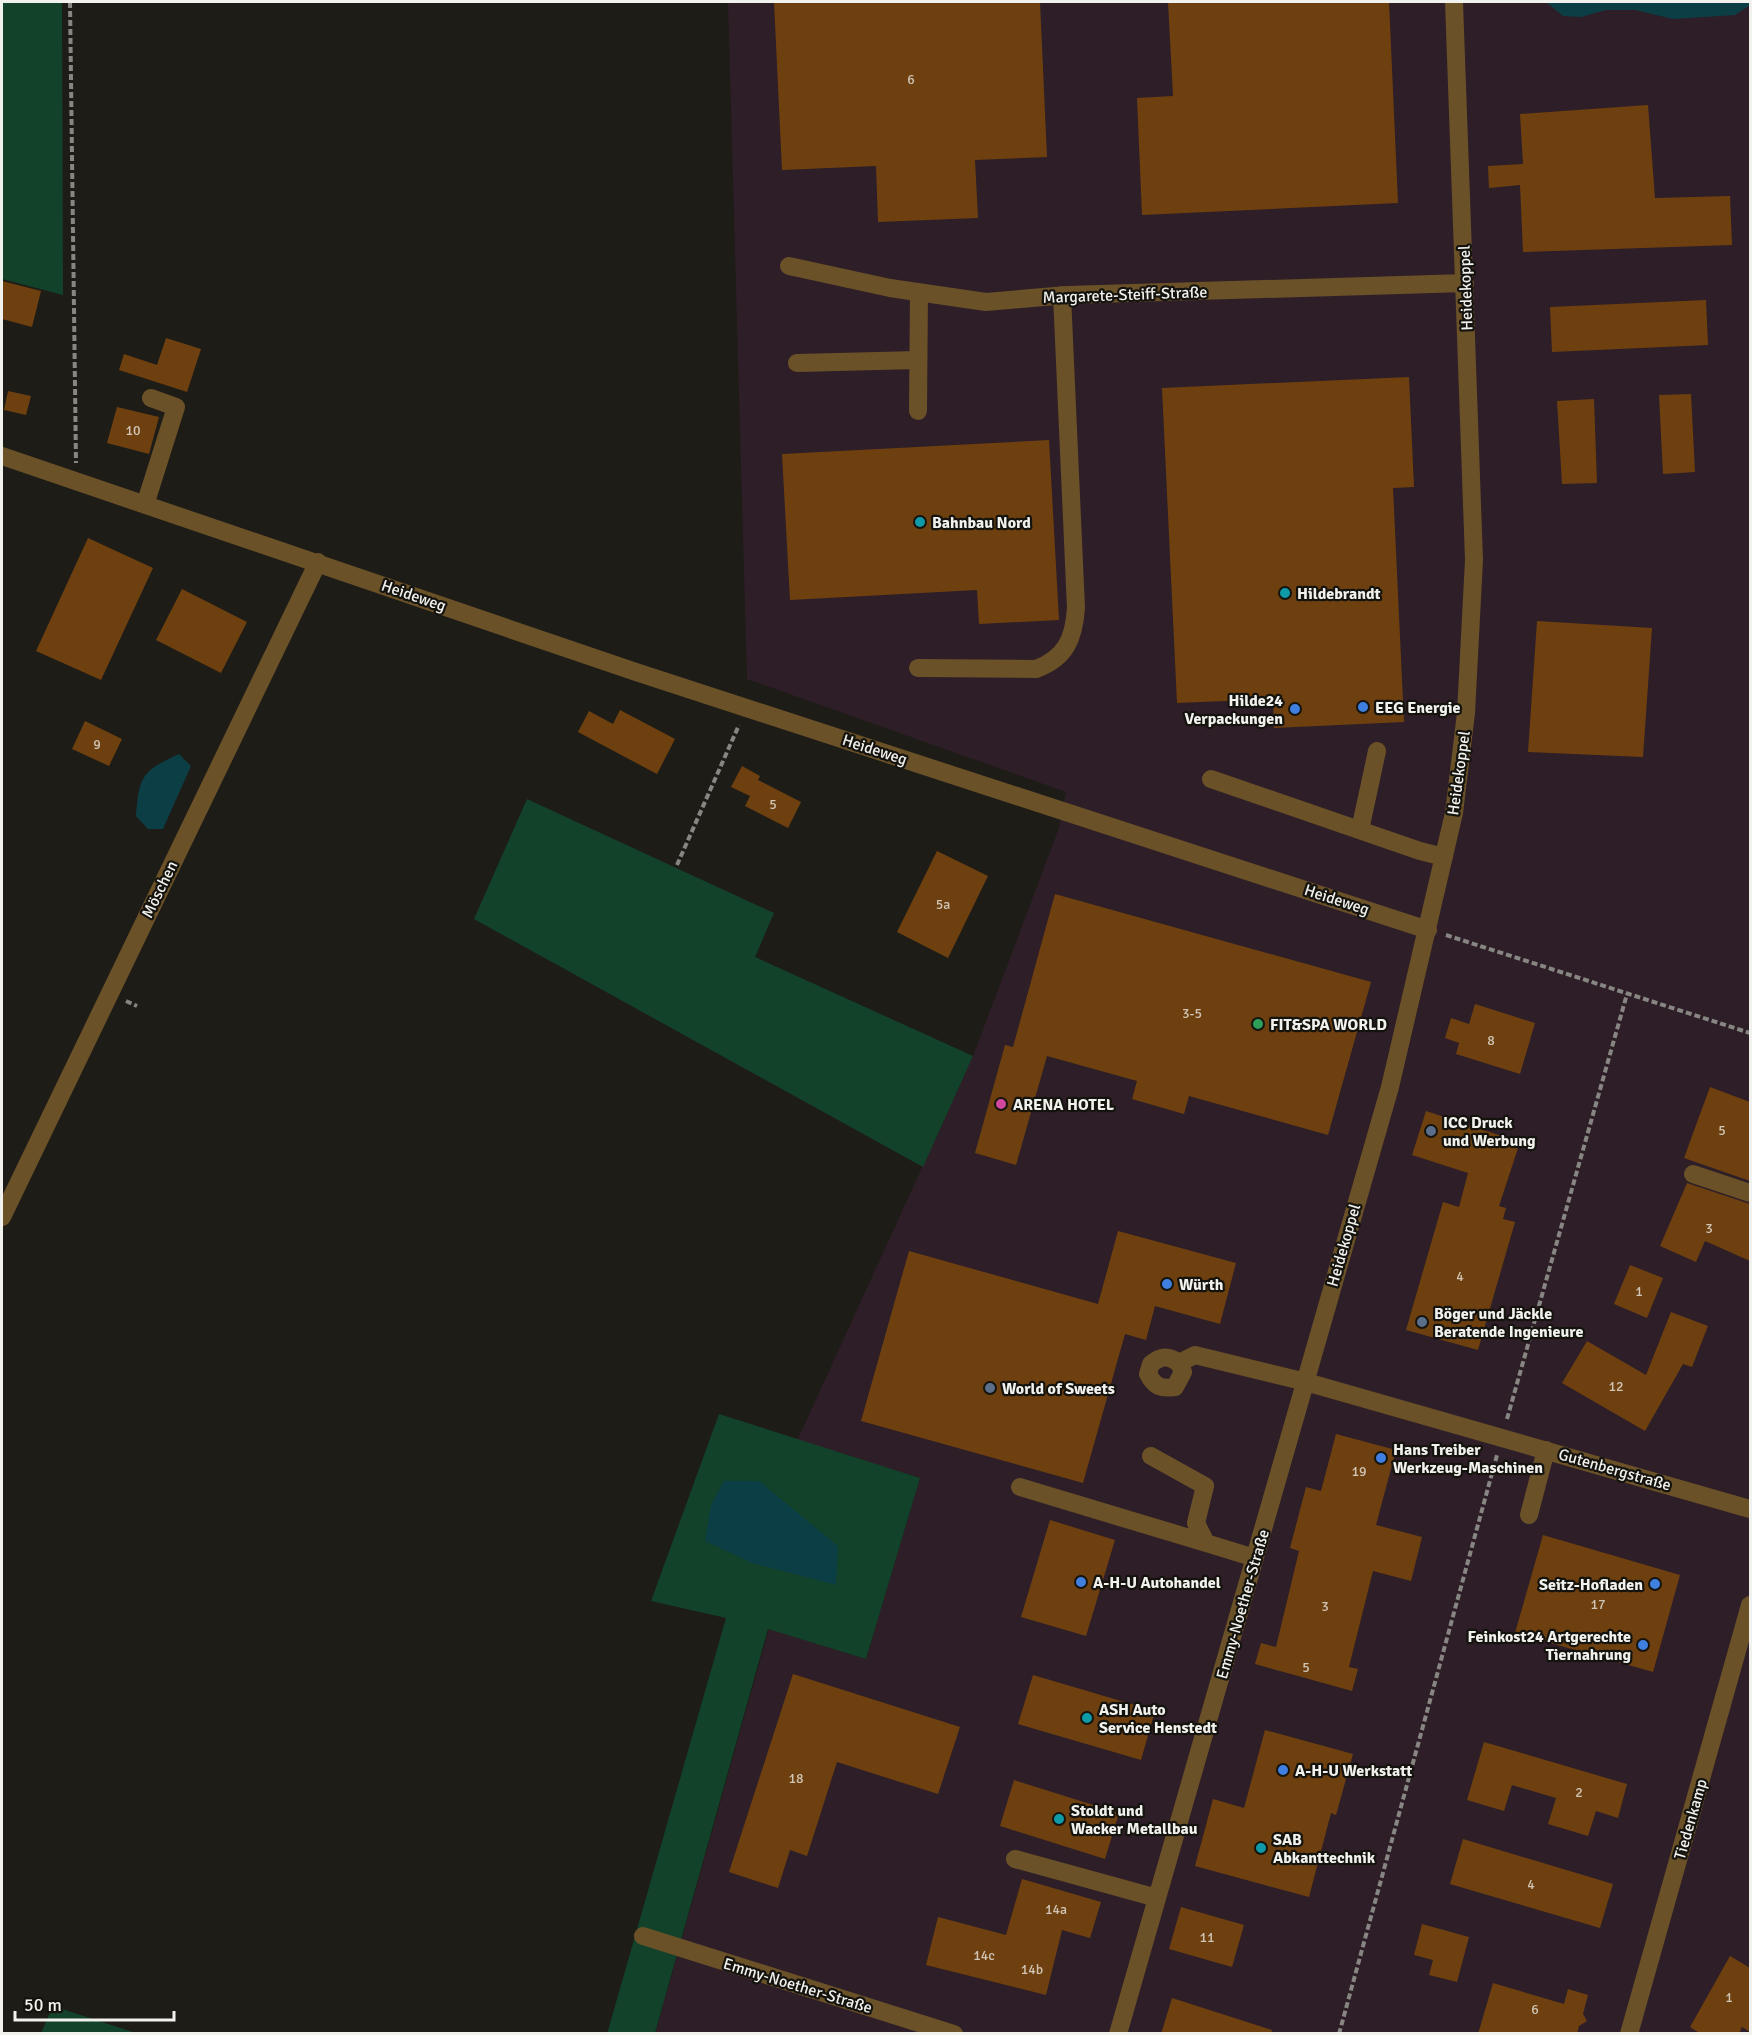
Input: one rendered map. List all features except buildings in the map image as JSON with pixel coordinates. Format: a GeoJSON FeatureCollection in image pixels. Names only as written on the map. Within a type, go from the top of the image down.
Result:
{"type":"FeatureCollection","features":[{"type":"Feature","properties":{"kind":"street","name":"Heidekoppel"},"geometry":{"type":"LineString","coordinates":[[1306,1382],[1332,1284],[1390,1088],[1428,930],[1454,813],[1466,712],[1474,560],[1454,2]]}},
{"type":"Feature","properties":{"kind":"street","name":"Margarete-Steiff-Straße"},"geometry":{"type":"LineString","coordinates":[[789,266],[919,292],[986,302],[1062,295],[1465,283]]}},
{"type":"Feature","properties":{"kind":"street"},"geometry":{"type":"LineString","coordinates":[[918,411],[919,292]]}},
{"type":"Feature","properties":{"kind":"street"},"geometry":{"type":"LineString","coordinates":[[918,668],[1036,669],[1050,664],[1064,652],[1071,639],[1076,608],[1062,295]]}},
{"type":"Feature","properties":{"kind":"street"},"geometry":{"type":"LineString","coordinates":[[797,363],[918,360]]}},
{"type":"Feature","properties":{"kind":"street"},"geometry":{"type":"LineString","coordinates":[[145,505],[176,407],[151,398]]}},
{"type":"Feature","properties":{"kind":"street","name":"Heideweg"},"geometry":{"type":"LineString","coordinates":[[2,456],[76,483],[318,562],[746,707],[1428,930]]}},
{"type":"Feature","properties":{"kind":"street","name":"Möschen"},"geometry":{"type":"LineString","coordinates":[[2,1217],[318,562]]}},
{"type":"Feature","properties":{"kind":"street"},"geometry":{"type":"LineString","coordinates":[[1360,830],[1377,751]]}},
{"type":"Feature","properties":{"kind":"street"},"geometry":{"type":"LineString","coordinates":[[1211,779],[1444,857]]}},
{"type":"Feature","properties":{"kind":"street"},"geometry":{"type":"LineString","coordinates":[[1693,1174],[1750,1193]]}},
{"type":"Feature","properties":{"kind":"street","name":"Gutenbergstraße"},"geometry":{"type":"LineString","coordinates":[[1179,1363],[1194,1355],[1306,1382],[1750,1509]]}},
{"type":"Feature","properties":{"kind":"street","name":"Emmy-Noether-Straße"},"geometry":{"type":"LineString","coordinates":[[1118,2034],[1306,1382]]}},
{"type":"Feature","properties":{"kind":"street"},"geometry":{"type":"LineString","coordinates":[[1529,1515],[1546,1450]]}},
{"type":"Feature","properties":{"kind":"street"},"geometry":{"type":"LineString","coordinates":[[1151,1456],[1205,1486],[1196,1523],[1206,1543]]}},
{"type":"Feature","properties":{"kind":"street"},"geometry":{"type":"LineString","coordinates":[[1020,1487],[1255,1558]]}},
{"type":"Feature","properties":{"kind":"street","name":"Tiedenkamp"},"geometry":{"type":"LineString","coordinates":[[1629,2034],[1750,1605]]}},
{"type":"Feature","properties":{"kind":"street"},"geometry":{"type":"LineString","coordinates":[[1015,1859],[1157,1898]]}},
{"type":"Feature","properties":{"kind":"street","name":"Emmy-Noether-Straße"},"geometry":{"type":"LineString","coordinates":[[643,1936],[954,2034]]}},
{"type":"Feature","properties":{"kind":"path"},"geometry":{"type":"LineString","coordinates":[[70,3],[76,483]]}},
{"type":"Feature","properties":{"kind":"path"},"geometry":{"type":"LineString","coordinates":[[677,865],[746,707]]}},
{"type":"Feature","properties":{"kind":"path"},"geometry":{"type":"LineString","coordinates":[[1428,930],[1750,1033]]}},
{"type":"Feature","properties":{"kind":"path"},"geometry":{"type":"LineString","coordinates":[[1339,2034],[1502,1437],[1627,994]]}},
{"type":"Feature","properties":{"kind":"shaded area"},"geometry":{"type":"Polygon","coordinates":[[[728,2],[1750,2],[1750,2033],[655,2034],[769,1629],[866,1659],[920,1478],[797,1441],[973,1056],[1059,828],[1066,792],[747,679],[728,2]]]}},
{"type":"Feature","properties":{"kind":"green space"},"geometry":{"type":"Polygon","coordinates":[[[2,2],[62,2],[63,295],[2,279],[2,2]]]}},
{"type":"Feature","properties":{"kind":"green space"},"geometry":{"type":"Polygon","coordinates":[[[527,799],[774,913],[755,957],[973,1056],[923,1167],[474,919],[527,799]]]}},
{"type":"Feature","properties":{"kind":"green space"},"geometry":{"type":"Polygon","coordinates":[[[719,1414],[920,1478],[866,1659],[768,1629],[655,2033],[607,2034],[726,1618],[651,1601],[719,1414]]]}},
{"type":"Feature","properties":{"kind":"green space"},"geometry":{"type":"Polygon","coordinates":[[[53,2006],[136,2033],[41,2033],[53,2006]]]}},
{"type":"Feature","properties":{"kind":"water"},"geometry":{"type":"Polygon","coordinates":[[[1546,2],[1750,2],[1750,5],[1735,15],[1673,19],[1635,10],[1606,10],[1581,17],[1563,16],[1546,2]]]}},
{"type":"Feature","properties":{"kind":"water"},"geometry":{"type":"Polygon","coordinates":[[[179,754],[191,766],[163,829],[148,829],[136,816],[141,783],[157,765],[179,754]]]}},
{"type":"Feature","properties":{"kind":"water"},"geometry":{"type":"Polygon","coordinates":[[[724,1481],[759,1481],[838,1546],[836,1585],[752,1563],[705,1541],[711,1505],[724,1481]]]}},
{"type":"Feature","properties":{"kind":"place","name":"Bahnbau Nord"},"geometry":{"type":"Point","coordinates":[920,522]}},
{"type":"Feature","properties":{"kind":"place","name":"Hildebrandt"},"geometry":{"type":"Point","coordinates":[1285,593]}},
{"type":"Feature","properties":{"kind":"place","name":"EEG Energie"},"geometry":{"type":"Point","coordinates":[1363,707]}},
{"type":"Feature","properties":{"kind":"place","name":"Hilde24 Verpackungen"},"geometry":{"type":"Point","coordinates":[1295,709]}},
{"type":"Feature","properties":{"kind":"place","name":"FIT&SPA WORLD"},"geometry":{"type":"Point","coordinates":[1258,1024]}},
{"type":"Feature","properties":{"kind":"place","name":"ARENA HOTEL"},"geometry":{"type":"Point","coordinates":[1001,1104]}},
{"type":"Feature","properties":{"kind":"place","name":"ICC Druck und Werbung"},"geometry":{"type":"Point","coordinates":[1431,1131]}},
{"type":"Feature","properties":{"kind":"place","name":"Würth"},"geometry":{"type":"Point","coordinates":[1167,1284]}},
{"type":"Feature","properties":{"kind":"place","name":"Böger und Jäckle Beratende Ingenieure"},"geometry":{"type":"Point","coordinates":[1422,1322]}},
{"type":"Feature","properties":{"kind":"place","name":"World of Sweets"},"geometry":{"type":"Point","coordinates":[990,1388]}},
{"type":"Feature","properties":{"kind":"place","name":"Hans Treiber Werkzeug-Maschinen"},"geometry":{"type":"Point","coordinates":[1381,1458]}},
{"type":"Feature","properties":{"kind":"place","name":"A-H-U Autohandel"},"geometry":{"type":"Point","coordinates":[1081,1582]}},
{"type":"Feature","properties":{"kind":"place","name":"Seitz-Hofladen"},"geometry":{"type":"Point","coordinates":[1655,1584]}},
{"type":"Feature","properties":{"kind":"place","name":"Feinkost24 Artgerechte Tiernahrung"},"geometry":{"type":"Point","coordinates":[1643,1645]}},
{"type":"Feature","properties":{"kind":"place","name":"ASH Auto Service Henstedt"},"geometry":{"type":"Point","coordinates":[1087,1718]}},
{"type":"Feature","properties":{"kind":"place","name":"A-H-U Werkstatt"},"geometry":{"type":"Point","coordinates":[1283,1770]}},
{"type":"Feature","properties":{"kind":"place","name":"Stoldt und Wacker Metallbau"},"geometry":{"type":"Point","coordinates":[1059,1819]}},
{"type":"Feature","properties":{"kind":"place","name":"SAB Abkanttechnik"},"geometry":{"type":"Point","coordinates":[1261,1848]}}]}
